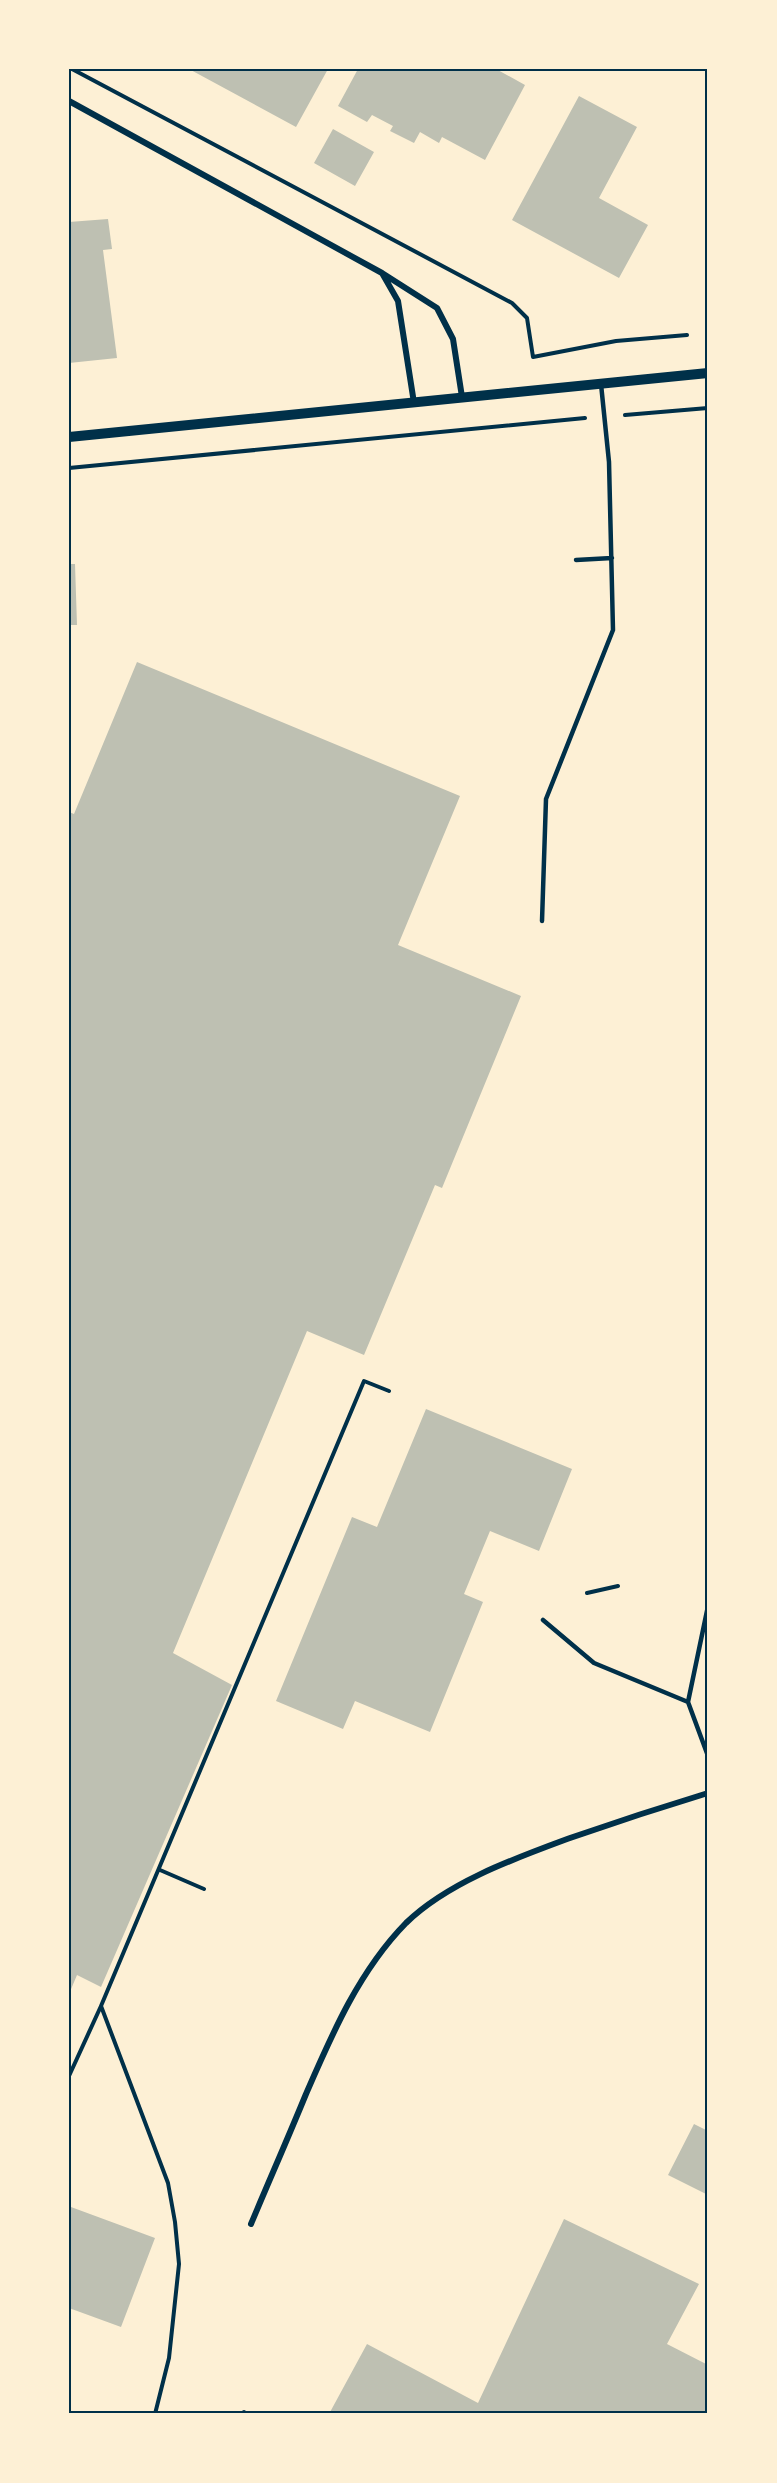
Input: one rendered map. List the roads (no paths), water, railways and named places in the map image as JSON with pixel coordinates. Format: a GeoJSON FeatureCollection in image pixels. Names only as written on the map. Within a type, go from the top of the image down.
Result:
{"type":"FeatureCollection","features":[{"type":"Feature","properties":{"kind":"street"},"geometry":{"type":"LineString","coordinates":[[69,101],[382,273],[437,308],[453,339],[462,398]]}},
{"type":"Feature","properties":{"kind":"street"},"geometry":{"type":"LineString","coordinates":[[382,273],[398,301],[414,403]]}},
{"type":"Feature","properties":{"kind":"street"},"geometry":{"type":"LineString","coordinates":[[69,437],[708,373]]}},
{"type":"Feature","properties":{"kind":"street"},"geometry":{"type":"LineString","coordinates":[[251,2224],[348,2002],[379,1954],[407,1922],[456,1887],[526,1854],[632,1816],[708,1794]]}},
{"type":"Feature","properties":{"kind":"lane"},"geometry":{"type":"LineString","coordinates":[[542,921],[546,799],[613,630],[609,462],[601,384]]}},
{"type":"Feature","properties":{"kind":"lane"},"geometry":{"type":"LineString","coordinates":[[576,560],[612,558]]}},
{"type":"Feature","properties":{"kind":"lane"},"geometry":{"type":"LineString","coordinates":[[708,1606],[688,1702],[708,1756]]}},
{"type":"Feature","properties":{"kind":"lane"},"geometry":{"type":"LineString","coordinates":[[543,1620],[594,1664],[688,1702]]}}]}
